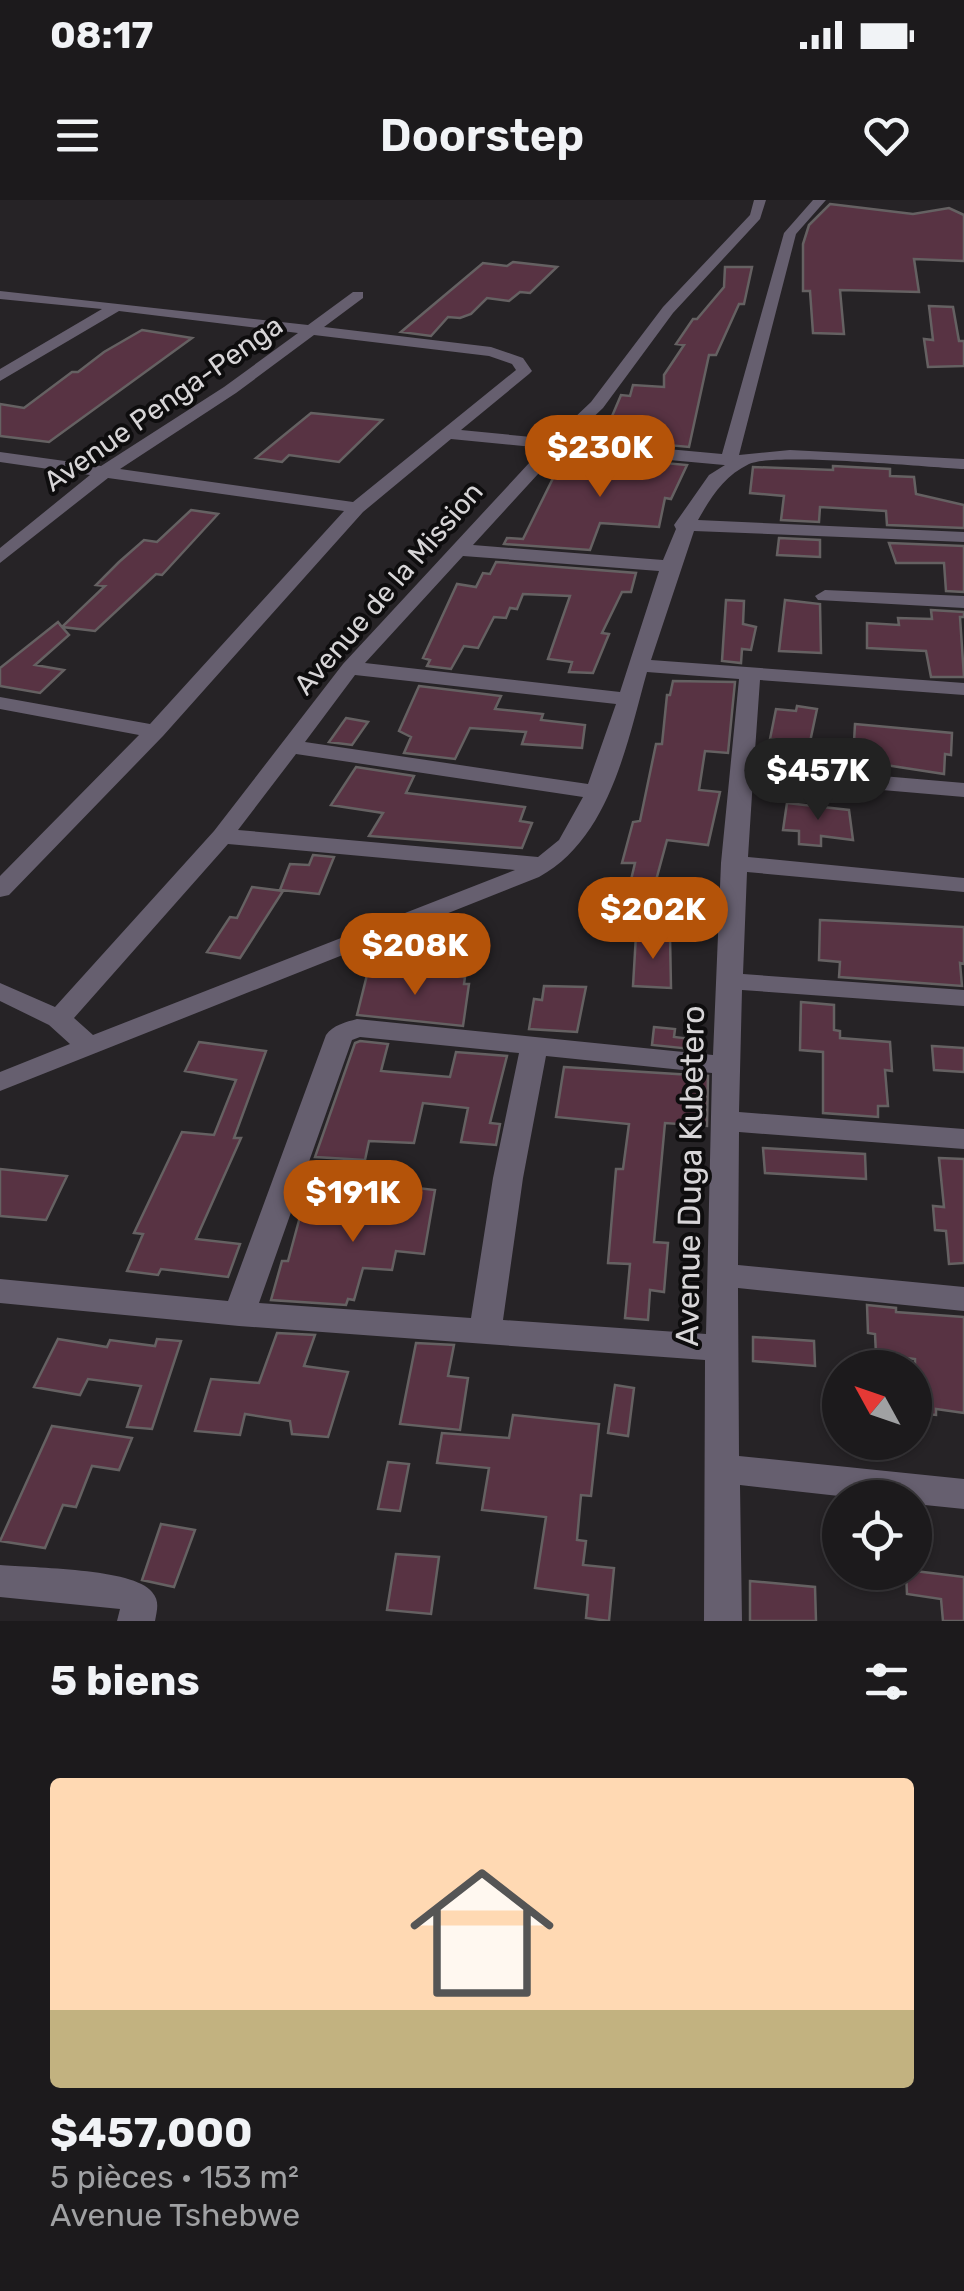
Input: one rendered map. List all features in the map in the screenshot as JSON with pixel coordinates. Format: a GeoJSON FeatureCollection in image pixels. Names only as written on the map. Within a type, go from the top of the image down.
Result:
{"type":"FeatureCollection","features":[{"type":"Feature","properties":{"kind":"street","name":"Avenue de la Mission"},"geometry":{"type":"LineString","coordinates":[[60,1018],[222,836],[350,668],[553,446],[597,405],[668,310],[756,216],[760,200]]}},
{"type":"Feature","properties":{"kind":"street"},"geometry":{"type":"LineString","coordinates":[[0,1082],[504,884],[542,865],[571,841],[596,792],[630,699],[683,525],[715,479],[734,461],[790,233],[820,200]]}},
{"type":"Feature","properties":{"kind":"street","name":"Avenue Penga-Penga"},"geometry":{"type":"LineString","coordinates":[[0,557],[104,472],[312,330],[358,294]]}},
{"type":"Feature","properties":{"kind":"street"},"geometry":{"type":"LineString","coordinates":[[0,295],[491,352],[518,362],[524,371],[357,508],[154,731],[0,890]]}},
{"type":"Feature","properties":{"kind":"street"},"geometry":{"type":"LineString","coordinates":[[0,376],[116,306]]}},
{"type":"Feature","properties":{"kind":"street"},"geometry":{"type":"LineString","coordinates":[[446,434],[734,461],[797,456],[964,464]]}},
{"type":"Feature","properties":{"kind":"street"},"geometry":{"type":"LineString","coordinates":[[0,457],[357,508]]}},
{"type":"Feature","properties":{"kind":"street"},"geometry":{"type":"LineString","coordinates":[[683,525],[964,537]]}},
{"type":"Feature","properties":{"kind":"street"},"geometry":{"type":"LineString","coordinates":[[460,550],[670,566]]}},
{"type":"Feature","properties":{"kind":"street"},"geometry":{"type":"LineString","coordinates":[[825,596],[964,602]]}},
{"type":"Feature","properties":{"kind":"street"},"geometry":{"type":"LineString","coordinates":[[640,664],[964,689]]}},
{"type":"Feature","properties":{"kind":"street"},"geometry":{"type":"LineString","coordinates":[[350,668],[630,699]]}},
{"type":"Feature","properties":{"kind":"street","name":"Avenue Duga Kubetero"},"geometry":{"type":"LineString","coordinates":[[724,1621],[720,1348],[725,1066],[733,863],[750,674]]}},
{"type":"Feature","properties":{"kind":"street"},"geometry":{"type":"LineString","coordinates":[[0,703],[154,731]]}},
{"type":"Feature","properties":{"kind":"street"},"geometry":{"type":"LineString","coordinates":[[292,747],[596,792]]}},
{"type":"Feature","properties":{"kind":"street"},"geometry":{"type":"LineString","coordinates":[[741,771],[964,790]]}},
{"type":"Feature","properties":{"kind":"street"},"geometry":{"type":"LineString","coordinates":[[222,836],[542,865]]}},
{"type":"Feature","properties":{"kind":"street"},"geometry":{"type":"LineString","coordinates":[[733,863],[964,885]]}},
{"type":"Feature","properties":{"kind":"street"},"geometry":{"type":"LineString","coordinates":[[729,982],[964,998]]}},
{"type":"Feature","properties":{"kind":"street"},"geometry":{"type":"LineString","coordinates":[[0,991],[60,1018],[91,1048]]}},
{"type":"Feature","properties":{"kind":"street"},"geometry":{"type":"LineString","coordinates":[[239,1314],[340,1035],[357,1028],[725,1066]]}},
{"type":"Feature","properties":{"kind":"street"},"geometry":{"type":"LineString","coordinates":[[485,1332],[508,1178],[534,1045]]}},
{"type":"Feature","properties":{"kind":"street"},"geometry":{"type":"LineString","coordinates":[[726,1121],[964,1139]]}},
{"type":"Feature","properties":{"kind":"street"},"geometry":{"type":"LineString","coordinates":[[724,1275],[964,1299]]}},
{"type":"Feature","properties":{"kind":"street"},"geometry":{"type":"LineString","coordinates":[[0,1292],[239,1314],[720,1348]]}},
{"type":"Feature","properties":{"kind":"street"},"geometry":{"type":"LineString","coordinates":[[722,1469],[964,1494]]}},
{"type":"Feature","properties":{"kind":"street"},"geometry":{"type":"LineString","coordinates":[[0,1581],[129,1594],[140,1604],[137,1619]]}},
{"type":"Feature","properties":{"kind":"building"},"geometry":{"type":"Polygon","coordinates":[[[830,204],[913,214],[949,208],[964,215],[964,261],[914,259],[919,292],[840,290],[844,334],[813,333],[810,291],[803,291],[803,244],[809,225],[830,204]]]}},
{"type":"Feature","properties":{"kind":"building"},"geometry":{"type":"Polygon","coordinates":[[[513,262],[557,267],[530,293],[520,292],[509,301],[487,298],[471,314],[448,317],[431,336],[401,332],[483,263],[507,266],[513,262]]]}},
{"type":"Feature","properties":{"kind":"building"},"geometry":{"type":"Polygon","coordinates":[[[725,267],[752,267],[744,304],[739,304],[716,355],[709,355],[689,447],[578,437],[588,427],[607,428],[621,395],[630,396],[633,385],[664,387],[664,375],[684,345],[676,344],[693,319],[724,287],[725,267]]]}},
{"type":"Feature","properties":{"kind":"building"},"geometry":{"type":"Polygon","coordinates":[[[929,306],[953,307],[959,341],[964,341],[964,366],[928,367],[924,339],[933,340],[929,306]]]}},
{"type":"Feature","properties":{"kind":"building"},"geometry":{"type":"Polygon","coordinates":[[[142,330],[192,338],[49,442],[0,436],[0,404],[24,408],[72,372],[78,372],[142,330]]]}},
{"type":"Feature","properties":{"kind":"building"},"geometry":{"type":"Polygon","coordinates":[[[311,413],[382,420],[339,462],[289,455],[282,462],[256,458],[311,413]]]}},
{"type":"Feature","properties":{"kind":"building"},"geometry":{"type":"Polygon","coordinates":[[[565,454],[687,465],[671,499],[665,498],[659,527],[600,523],[590,550],[504,544],[507,538],[523,539],[565,454]]]}},
{"type":"Feature","properties":{"kind":"building"},"geometry":{"type":"Polygon","coordinates":[[[833,466],[890,469],[890,476],[914,477],[916,494],[964,505],[964,528],[887,525],[886,511],[820,507],[819,522],[781,520],[784,496],[750,493],[753,467],[833,470],[833,466]]]}},
{"type":"Feature","properties":{"kind":"building"},"geometry":{"type":"Polygon","coordinates":[[[191,510],[218,514],[162,575],[156,574],[95,631],[62,627],[105,586],[96,585],[144,540],[157,542],[191,510]]]}},
{"type":"Feature","properties":{"kind":"building"},"geometry":{"type":"Polygon","coordinates":[[[779,538],[820,540],[820,557],[777,555],[779,538]]]}},
{"type":"Feature","properties":{"kind":"building"},"geometry":{"type":"Polygon","coordinates":[[[889,543],[964,546],[964,592],[946,591],[944,563],[896,563],[889,543]]]}},
{"type":"Feature","properties":{"kind":"building"},"geometry":{"type":"Polygon","coordinates":[[[496,562],[636,573],[631,592],[622,592],[602,633],[609,634],[593,673],[569,672],[572,662],[548,659],[570,596],[523,594],[517,609],[510,608],[506,618],[494,617],[478,648],[464,646],[451,669],[427,666],[430,660],[423,658],[457,584],[476,587],[483,573],[490,574],[496,562]]]}},
{"type":"Feature","properties":{"kind":"building"},"geometry":{"type":"Polygon","coordinates":[[[726,600],[744,601],[743,624],[756,627],[751,650],[742,649],[741,663],[722,661],[726,600]]]}},
{"type":"Feature","properties":{"kind":"building"},"geometry":{"type":"Polygon","coordinates":[[[785,600],[820,604],[821,653],[779,651],[785,600]]]}},
{"type":"Feature","properties":{"kind":"building"},"geometry":{"type":"Polygon","coordinates":[[[931,610],[964,612],[964,617],[960,617],[964,677],[931,677],[926,651],[867,648],[867,623],[899,625],[898,618],[932,619],[931,610]]]}},
{"type":"Feature","properties":{"kind":"building"},"geometry":{"type":"Polygon","coordinates":[[[58,622],[69,635],[35,665],[64,670],[40,693],[0,686],[0,668],[58,622]]]}},
{"type":"Feature","properties":{"kind":"building"},"geometry":{"type":"Polygon","coordinates":[[[673,681],[735,682],[728,753],[705,751],[699,790],[720,792],[708,845],[667,840],[655,884],[631,880],[635,863],[622,863],[633,822],[640,821],[656,744],[662,744],[667,695],[673,681]]]}},
{"type":"Feature","properties":{"kind":"building"},"geometry":{"type":"Polygon","coordinates":[[[419,686],[501,696],[495,709],[543,714],[541,720],[585,725],[582,748],[522,744],[526,732],[470,728],[455,759],[404,753],[411,737],[399,731],[419,686]]]}},
{"type":"Feature","properties":{"kind":"building"},"geometry":{"type":"Polygon","coordinates":[[[797,706],[817,709],[810,742],[770,739],[776,709],[796,711],[797,706]]]}},
{"type":"Feature","properties":{"kind":"building"},"geometry":{"type":"Polygon","coordinates":[[[346,718],[368,722],[352,745],[329,742],[346,718]]]}},
{"type":"Feature","properties":{"kind":"building"},"geometry":{"type":"Polygon","coordinates":[[[855,724],[952,733],[951,755],[945,754],[944,774],[853,760],[855,724]]]}},
{"type":"Feature","properties":{"kind":"building"},"geometry":{"type":"Polygon","coordinates":[[[356,767],[414,776],[406,793],[525,807],[520,821],[532,823],[522,848],[369,836],[383,813],[331,805],[356,767]]]}},
{"type":"Feature","properties":{"kind":"building"},"geometry":{"type":"Polygon","coordinates":[[[787,803],[849,810],[853,840],[821,836],[821,846],[799,844],[799,831],[783,830],[787,803]]]}},
{"type":"Feature","properties":{"kind":"building"},"geometry":{"type":"Polygon","coordinates":[[[313,855],[334,857],[319,894],[280,890],[290,864],[309,865],[313,855]]]}},
{"type":"Feature","properties":{"kind":"building"},"geometry":{"type":"Polygon","coordinates":[[[252,887],[283,891],[240,958],[207,952],[230,917],[237,918],[252,887]]]}},
{"type":"Feature","properties":{"kind":"building"},"geometry":{"type":"Polygon","coordinates":[[[820,920],[964,927],[962,986],[839,977],[840,962],[819,960],[820,920]]]}},
{"type":"Feature","properties":{"kind":"building"},"geometry":{"type":"Polygon","coordinates":[[[636,935],[670,936],[671,988],[633,986],[636,935]]]}},
{"type":"Feature","properties":{"kind":"building"},"geometry":{"type":"Polygon","coordinates":[[[368,971],[465,977],[464,984],[469,984],[463,1026],[357,1015],[368,971]]]}},
{"type":"Feature","properties":{"kind":"building"},"geometry":{"type":"Polygon","coordinates":[[[544,986],[586,987],[577,1032],[529,1029],[534,999],[542,1000],[544,986]]]}},
{"type":"Feature","properties":{"kind":"building"},"geometry":{"type":"Polygon","coordinates":[[[801,1002],[834,1005],[834,1030],[840,1031],[840,1038],[890,1042],[892,1071],[885,1070],[888,1106],[878,1106],[878,1117],[823,1113],[823,1052],[800,1050],[801,1002]]]}},
{"type":"Feature","properties":{"kind":"building"},"geometry":{"type":"Polygon","coordinates":[[[654,1027],[675,1029],[674,1037],[692,1039],[691,1049],[652,1045],[654,1027]]]}},
{"type":"Feature","properties":{"kind":"building"},"geometry":{"type":"Polygon","coordinates":[[[199,1042],[266,1051],[234,1138],[241,1138],[196,1239],[240,1244],[228,1277],[161,1269],[158,1275],[127,1271],[143,1234],[134,1233],[182,1132],[214,1135],[236,1080],[185,1071],[199,1042]]]}},
{"type":"Feature","properties":{"kind":"building"},"geometry":{"type":"Polygon","coordinates":[[[355,1043],[388,1044],[381,1071],[450,1077],[456,1052],[507,1056],[490,1123],[500,1124],[496,1145],[461,1142],[468,1108],[423,1103],[414,1143],[369,1141],[365,1160],[315,1157],[355,1043]]]}},
{"type":"Feature","properties":{"kind":"building"},"geometry":{"type":"Polygon","coordinates":[[[932,1046],[964,1048],[964,1072],[934,1070],[932,1046]]]}},
{"type":"Feature","properties":{"kind":"building"},"geometry":{"type":"Polygon","coordinates":[[[564,1067],[708,1076],[707,1126],[665,1123],[654,1242],[668,1243],[664,1292],[650,1290],[648,1320],[625,1318],[630,1264],[608,1263],[616,1169],[623,1169],[629,1124],[556,1117],[564,1067]]]}},
{"type":"Feature","properties":{"kind":"building"},"geometry":{"type":"Polygon","coordinates":[[[763,1148],[865,1154],[866,1179],[765,1173],[763,1148]]]}},
{"type":"Feature","properties":{"kind":"building"},"geometry":{"type":"Polygon","coordinates":[[[939,1158],[964,1159],[964,1263],[949,1264],[946,1231],[935,1230],[933,1206],[944,1207],[939,1158]]]}},
{"type":"Feature","properties":{"kind":"building"},"geometry":{"type":"Polygon","coordinates":[[[0,1169],[67,1176],[46,1220],[0,1216],[0,1169]]]}},
{"type":"Feature","properties":{"kind":"building"},"geometry":{"type":"Polygon","coordinates":[[[374,1183],[435,1190],[424,1254],[396,1251],[392,1270],[363,1268],[354,1300],[348,1299],[346,1305],[271,1300],[282,1261],[288,1261],[301,1213],[363,1218],[374,1183]]]}},
{"type":"Feature","properties":{"kind":"building"},"geometry":{"type":"Polygon","coordinates":[[[867,1305],[896,1308],[896,1312],[964,1317],[964,1413],[936,1409],[936,1415],[932,1415],[932,1350],[876,1350],[875,1334],[868,1333],[867,1305]]]}},
{"type":"Feature","properties":{"kind":"building"},"geometry":{"type":"Polygon","coordinates":[[[277,1333],[315,1335],[304,1366],[348,1372],[328,1437],[292,1434],[290,1421],[245,1414],[240,1435],[195,1431],[211,1379],[259,1383],[277,1333]]]}},
{"type":"Feature","properties":{"kind":"building"},"geometry":{"type":"Polygon","coordinates":[[[753,1337],[814,1341],[815,1366],[753,1361],[753,1337]]]}},
{"type":"Feature","properties":{"kind":"building"},"geometry":{"type":"Polygon","coordinates":[[[58,1339],[107,1347],[110,1340],[155,1346],[157,1339],[181,1341],[152,1429],[127,1427],[141,1386],[88,1379],[80,1395],[34,1387],[58,1339]]]}},
{"type":"Feature","properties":{"kind":"building"},"geometry":{"type":"Polygon","coordinates":[[[416,1343],[454,1345],[448,1376],[468,1378],[460,1430],[400,1424],[416,1343]]]}},
{"type":"Feature","properties":{"kind":"building"},"geometry":{"type":"Polygon","coordinates":[[[615,1385],[634,1388],[628,1436],[608,1433],[615,1385]]]}},
{"type":"Feature","properties":{"kind":"building"},"geometry":{"type":"Polygon","coordinates":[[[513,1415],[599,1424],[591,1496],[581,1495],[577,1540],[586,1541],[583,1565],[614,1568],[609,1621],[586,1618],[588,1595],[535,1588],[546,1517],[482,1510],[489,1468],[437,1463],[442,1433],[509,1438],[513,1415]]]}},
{"type":"Feature","properties":{"kind":"building"},"geometry":{"type":"Polygon","coordinates":[[[52,1426],[132,1438],[119,1470],[92,1466],[76,1507],[63,1505],[45,1548],[0,1541],[52,1426]]]}},
{"type":"Feature","properties":{"kind":"building"},"geometry":{"type":"Polygon","coordinates":[[[388,1462],[409,1464],[400,1511],[378,1509],[388,1462]]]}},
{"type":"Feature","properties":{"kind":"building"},"geometry":{"type":"Polygon","coordinates":[[[161,1524],[195,1530],[174,1587],[142,1580],[161,1524]]]}},
{"type":"Feature","properties":{"kind":"building"},"geometry":{"type":"Polygon","coordinates":[[[396,1554],[439,1557],[431,1614],[387,1610],[396,1554]]]}},
{"type":"Feature","properties":{"kind":"building"},"geometry":{"type":"Polygon","coordinates":[[[932,1573],[964,1577],[964,1621],[943,1621],[941,1599],[907,1594],[907,1590],[932,1590],[932,1573]]]}},
{"type":"Feature","properties":{"kind":"building"},"geometry":{"type":"Polygon","coordinates":[[[750,1581],[815,1587],[816,1621],[750,1621],[750,1581]]]}}]}
